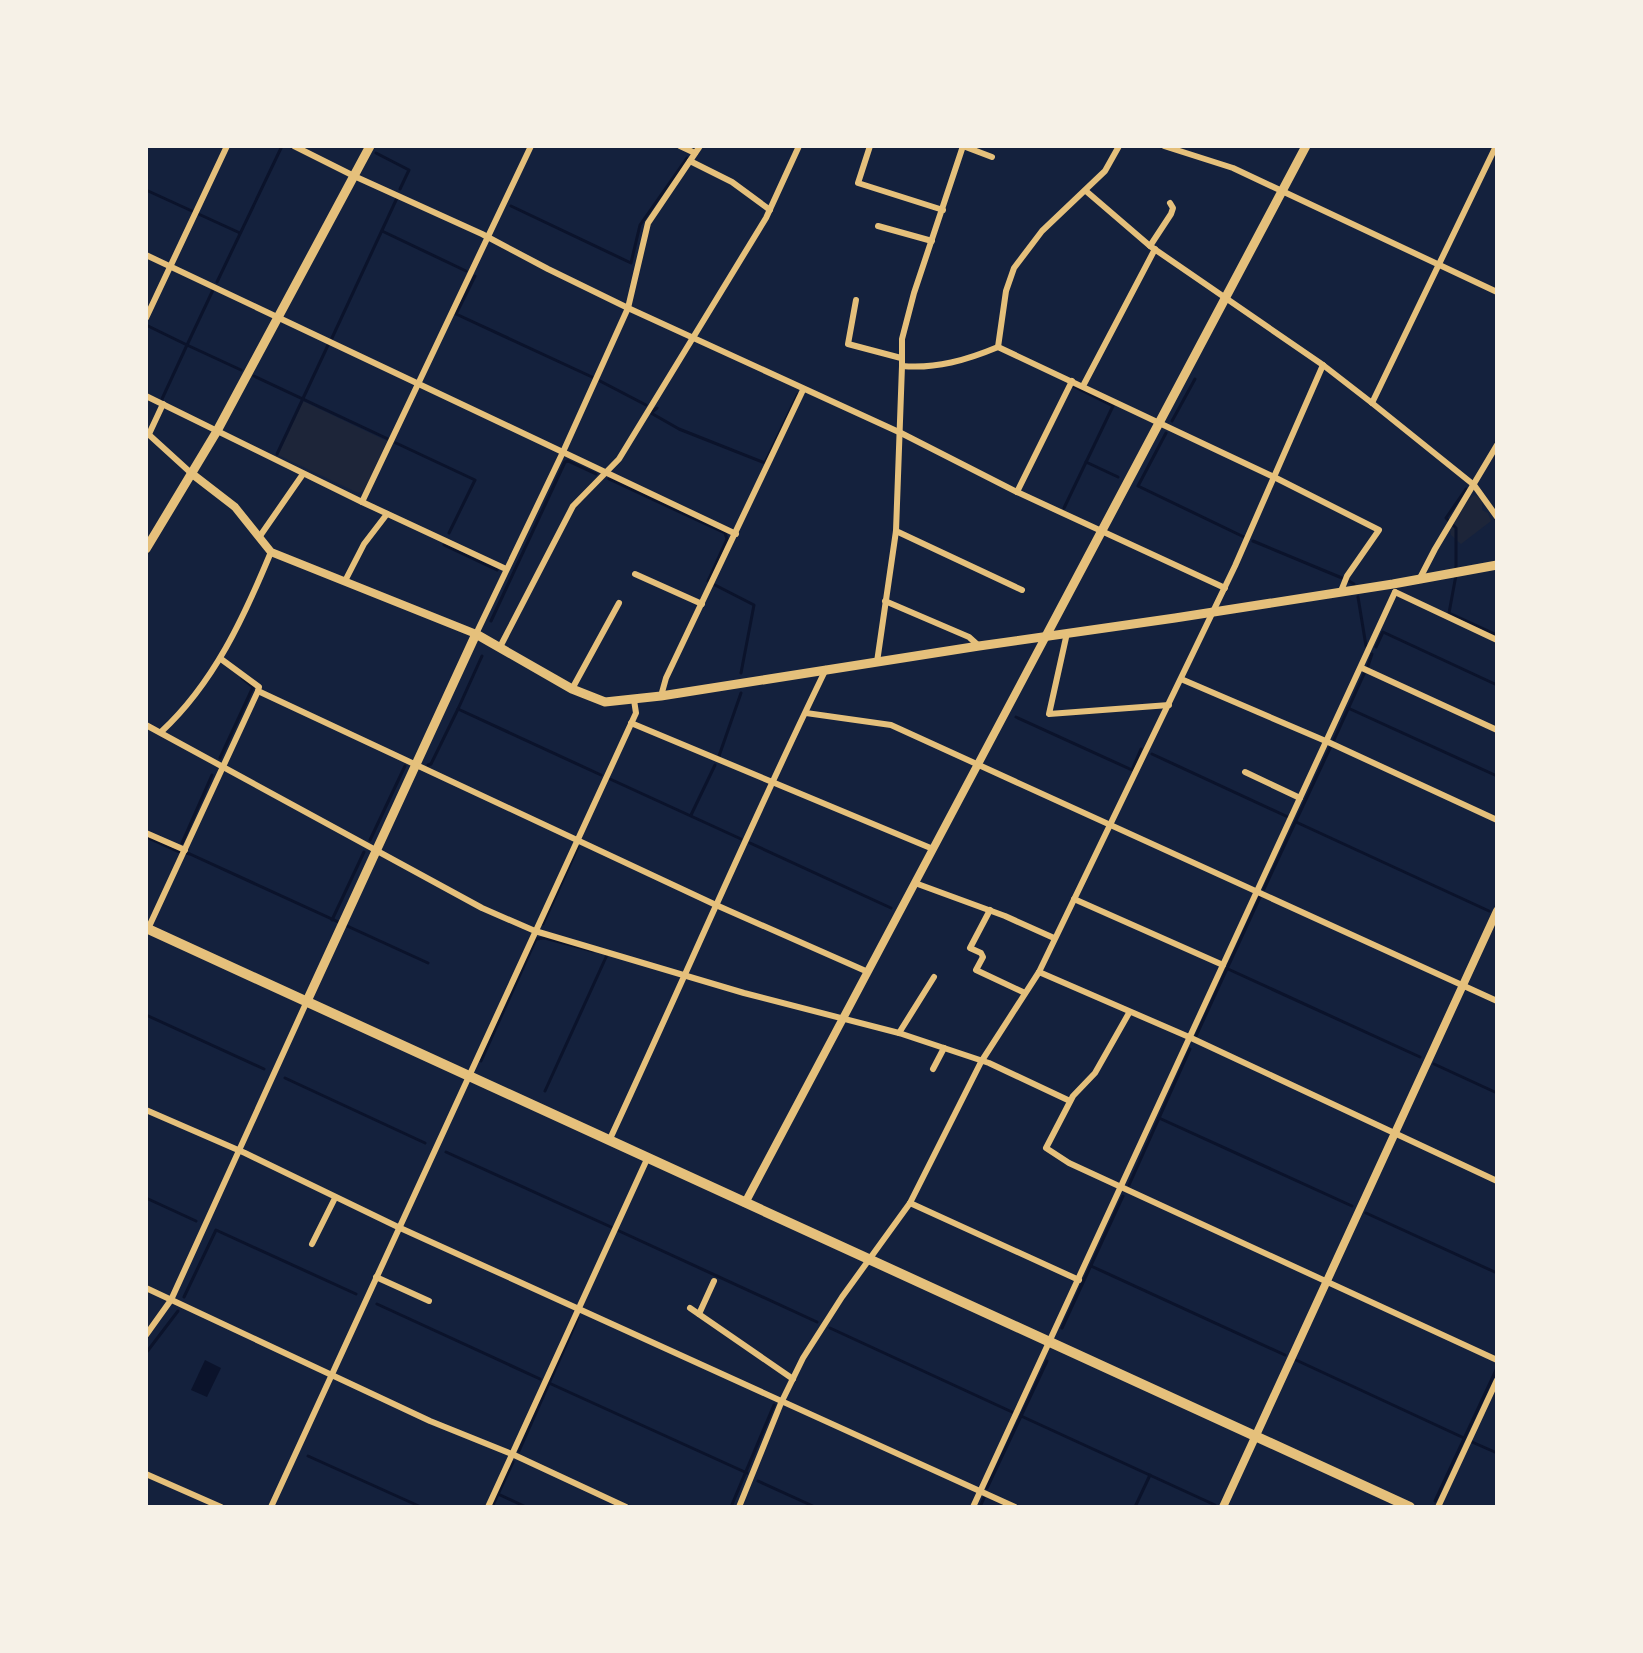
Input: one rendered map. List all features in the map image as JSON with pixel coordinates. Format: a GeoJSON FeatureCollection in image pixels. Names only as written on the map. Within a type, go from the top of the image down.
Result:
{"type":"FeatureCollection","features":[{"type":"Feature","properties":{"kind":"highway"},"geometry":{"type":"LineString","coordinates":[[147,930],[1410,1507]]}},
{"type":"Feature","properties":{"kind":"main road"},"geometry":{"type":"LineString","coordinates":[[146,549],[217,431],[370,146]]}},
{"type":"Feature","properties":{"kind":"main road"},"geometry":{"type":"LineString","coordinates":[[1046,636],[1306,146]]}},
{"type":"Feature","properties":{"kind":"main road"},"geometry":{"type":"LineString","coordinates":[[307,1001],[476,634],[572,689],[605,702],[661,696],[1341,591],[1394,588],[1420,578],[1497,565]]}},
{"type":"Feature","properties":{"kind":"street"},"geometry":{"type":"LineString","coordinates":[[146,318],[227,146]]}},
{"type":"Feature","properties":{"kind":"street"},"geometry":{"type":"LineString","coordinates":[[294,146],[628,308],[901,433],[1017,492],[1225,588]]}},
{"type":"Feature","properties":{"kind":"street"},"geometry":{"type":"LineString","coordinates":[[362,502],[531,146]]}},
{"type":"Feature","properties":{"kind":"street"},"geometry":{"type":"LineString","coordinates":[[680,146],[695,153]]}},
{"type":"Feature","properties":{"kind":"street"},"geometry":{"type":"LineString","coordinates":[[163,404],[147,433],[235,507],[271,552],[476,634],[628,308],[648,223],[700,146]]}},
{"type":"Feature","properties":{"kind":"street"},"geometry":{"type":"LineString","coordinates":[[500,647],[573,506],[619,459],[770,210],[799,146]]}},
{"type":"Feature","properties":{"kind":"street"},"geometry":{"type":"LineString","coordinates":[[870,146],[858,183],[943,210]]}},
{"type":"Feature","properties":{"kind":"street"},"geometry":{"type":"LineString","coordinates":[[877,662],[896,531],[902,339],[963,146],[992,157]]}},
{"type":"Feature","properties":{"kind":"street"},"geometry":{"type":"LineString","coordinates":[[998,347],[1006,291],[1014,268],[1042,231],[1105,171],[1119,146]]}},
{"type":"Feature","properties":{"kind":"street"},"geometry":{"type":"LineString","coordinates":[[1164,146],[1233,168],[1497,292]]}},
{"type":"Feature","properties":{"kind":"street"},"geometry":{"type":"LineString","coordinates":[[1372,403],[1496,146]]}},
{"type":"Feature","properties":{"kind":"street"},"geometry":{"type":"LineString","coordinates":[[690,161],[732,182],[770,210]]}},
{"type":"Feature","properties":{"kind":"street"},"geometry":{"type":"LineString","coordinates":[[1086,191],[1153,247],[1323,365],[1372,403],[1474,485],[1497,517]]}},
{"type":"Feature","properties":{"kind":"street"},"geometry":{"type":"LineString","coordinates":[[1083,386],[1171,214],[1173,208],[1170,203]]}},
{"type":"Feature","properties":{"kind":"street"},"geometry":{"type":"LineString","coordinates":[[878,226],[932,241]]}},
{"type":"Feature","properties":{"kind":"street"},"geometry":{"type":"LineString","coordinates":[[146,255],[736,534]]}},
{"type":"Feature","properties":{"kind":"street"},"geometry":{"type":"LineString","coordinates":[[856,300],[848,344],[920,368],[946,365],[998,347],[1379,530],[1347,576],[1341,591]]}},
{"type":"Feature","properties":{"kind":"street"},"geometry":{"type":"LineString","coordinates":[[739,1507],[781,1403],[803,1358],[842,1297],[910,1203],[981,1062],[1039,972],[1214,612],[1276,478],[1323,365]]}},
{"type":"Feature","properties":{"kind":"street"},"geometry":{"type":"LineString","coordinates":[[1017,492],[1072,381]]}},
{"type":"Feature","properties":{"kind":"street"},"geometry":{"type":"LineString","coordinates":[[661,696],[666,678],[803,390]]}},
{"type":"Feature","properties":{"kind":"street"},"geometry":{"type":"LineString","coordinates":[[146,396],[506,569]]}},
{"type":"Feature","properties":{"kind":"street"},"geometry":{"type":"LineString","coordinates":[[1420,578],[1497,445]]}},
{"type":"Feature","properties":{"kind":"street"},"geometry":{"type":"LineString","coordinates":[[260,536],[303,474]]}},
{"type":"Feature","properties":{"kind":"street"},"geometry":{"type":"LineString","coordinates":[[345,581],[364,544],[387,514]]}},
{"type":"Feature","properties":{"kind":"street"},"geometry":{"type":"LineString","coordinates":[[896,531],[1022,590]]}},
{"type":"Feature","properties":{"kind":"street"},"geometry":{"type":"LineString","coordinates":[[161,732],[198,694],[221,659],[271,552]]}},
{"type":"Feature","properties":{"kind":"street"},"geometry":{"type":"LineString","coordinates":[[635,574],[702,604]]}},
{"type":"Feature","properties":{"kind":"street"},"geometry":{"type":"LineString","coordinates":[[973,1507],[1362,668],[1394,588],[1497,640]]}},
{"type":"Feature","properties":{"kind":"street"},"geometry":{"type":"LineString","coordinates":[[885,601],[969,637],[979,646]]}},
{"type":"Feature","properties":{"kind":"street"},"geometry":{"type":"LineString","coordinates":[[572,689],[619,603]]}},
{"type":"Feature","properties":{"kind":"street"},"geometry":{"type":"LineString","coordinates":[[1067,633],[1049,714],[1169,705]]}},
{"type":"Feature","properties":{"kind":"street"},"geometry":{"type":"LineString","coordinates":[[745,1203],[1046,636]]}},
{"type":"Feature","properties":{"kind":"street"},"geometry":{"type":"LineString","coordinates":[[147,930],[258,691],[259,687],[221,659]]}},
{"type":"Feature","properties":{"kind":"street"},"geometry":{"type":"LineString","coordinates":[[1362,668],[1497,730]]}},
{"type":"Feature","properties":{"kind":"street"},"geometry":{"type":"LineString","coordinates":[[609,1141],[826,669]]}},
{"type":"Feature","properties":{"kind":"street"},"geometry":{"type":"LineString","coordinates":[[1181,679],[1497,820]]}},
{"type":"Feature","properties":{"kind":"street"},"geometry":{"type":"LineString","coordinates":[[258,691],[716,905],[868,972]]}},
{"type":"Feature","properties":{"kind":"street"},"geometry":{"type":"LineString","coordinates":[[271,1507],[636,713],[634,700]]}},
{"type":"Feature","properties":{"kind":"street"},"geometry":{"type":"LineString","coordinates":[[806,713],[891,725],[1497,1001]]}},
{"type":"Feature","properties":{"kind":"street"},"geometry":{"type":"LineString","coordinates":[[631,723],[933,849]]}},
{"type":"Feature","properties":{"kind":"street"},"geometry":{"type":"LineString","coordinates":[[146,725],[482,908],[535,931],[899,1033],[981,1062],[1070,1101]]}},
{"type":"Feature","properties":{"kind":"street"},"geometry":{"type":"LineString","coordinates":[[1245,772],[1300,798]]}},
{"type":"Feature","properties":{"kind":"street"},"geometry":{"type":"LineString","coordinates":[[146,833],[185,850]]}},
{"type":"Feature","properties":{"kind":"street"},"geometry":{"type":"LineString","coordinates":[[915,883],[990,910],[1054,938]]}},
{"type":"Feature","properties":{"kind":"street"},"geometry":{"type":"LineString","coordinates":[[1074,899],[1223,965]]}},
{"type":"Feature","properties":{"kind":"street"},"geometry":{"type":"LineString","coordinates":[[990,910],[970,948],[983,957],[976,970],[1025,993]]}},
{"type":"Feature","properties":{"kind":"street"},"geometry":{"type":"LineString","coordinates":[[1223,1507],[1497,911]]}},
{"type":"Feature","properties":{"kind":"street"},"geometry":{"type":"LineString","coordinates":[[1039,972],[1189,1037],[1497,1181]]}},
{"type":"Feature","properties":{"kind":"street"},"geometry":{"type":"LineString","coordinates":[[899,1033],[934,977]]}},
{"type":"Feature","properties":{"kind":"street"},"geometry":{"type":"LineString","coordinates":[[146,1335],[171,1300],[307,1001]]}},
{"type":"Feature","properties":{"kind":"street"},"geometry":{"type":"LineString","coordinates":[[1129,1013],[1095,1073],[1070,1101],[1046,1148],[1069,1163],[1497,1360]]}},
{"type":"Feature","properties":{"kind":"street"},"geometry":{"type":"LineString","coordinates":[[933,1069],[944,1048]]}},
{"type":"Feature","properties":{"kind":"street"},"geometry":{"type":"LineString","coordinates":[[146,1110],[781,1403],[1015,1507]]}},
{"type":"Feature","properties":{"kind":"street"},"geometry":{"type":"LineString","coordinates":[[488,1507],[648,1157]]}},
{"type":"Feature","properties":{"kind":"street"},"geometry":{"type":"LineString","coordinates":[[312,1244],[335,1198]]}},
{"type":"Feature","properties":{"kind":"street"},"geometry":{"type":"LineString","coordinates":[[910,1203],[1079,1280]]}},
{"type":"Feature","properties":{"kind":"street"},"geometry":{"type":"LineString","coordinates":[[376,1277],[429,1301]]}},
{"type":"Feature","properties":{"kind":"street"},"geometry":{"type":"LineString","coordinates":[[699,1314],[714,1281]]}},
{"type":"Feature","properties":{"kind":"street"},"geometry":{"type":"LineString","coordinates":[[146,1288],[430,1421],[512,1454],[626,1507]]}},
{"type":"Feature","properties":{"kind":"street"},"geometry":{"type":"LineString","coordinates":[[690,1308],[793,1379]]}},
{"type":"Feature","properties":{"kind":"street"},"geometry":{"type":"LineString","coordinates":[[1438,1507],[1497,1380]]}},
{"type":"Feature","properties":{"kind":"street"},"geometry":{"type":"LineString","coordinates":[[146,1474],[221,1507]]}},
{"type":"Feature","properties":{"kind":"shaded area"},"geometry":{"type":"Polygon","coordinates":[[[303,401],[387,441],[364,491],[358,493],[278,455],[303,401]]]}},
{"type":"Feature","properties":{"kind":"shaded area"},"geometry":{"type":"Polygon","coordinates":[[[1475,495],[1482,500],[1482,510],[1488,513],[1491,521],[1461,544],[1451,535],[1450,529],[1467,501],[1475,495]]]}},
{"type":"Feature","properties":{"kind":"shaded area"},"geometry":{"type":"Polygon","coordinates":[[[205,1360],[221,1368],[207,1397],[191,1390],[205,1360]]]}},
{"type":"Feature","properties":{"kind":"waterway"},"geometry":{"type":"LineString","coordinates":[[217,282],[282,146]]}},
{"type":"Feature","properties":{"kind":"waterway"},"geometry":{"type":"LineString","coordinates":[[376,153],[409,170],[400,189]]}},
{"type":"Feature","properties":{"kind":"waterway"},"geometry":{"type":"LineString","coordinates":[[511,206],[631,263],[640,225],[687,158]]}},
{"type":"Feature","properties":{"kind":"waterway"},"geometry":{"type":"LineString","coordinates":[[146,190],[240,233]]}},
{"type":"Feature","properties":{"kind":"waterway"},"geometry":{"type":"LineString","coordinates":[[332,338],[397,198]]}},
{"type":"Feature","properties":{"kind":"waterway"},"geometry":{"type":"LineString","coordinates":[[382,231],[466,271]]}},
{"type":"Feature","properties":{"kind":"waterway"},"geometry":{"type":"LineString","coordinates":[[475,276],[456,314],[592,377]]}},
{"type":"Feature","properties":{"kind":"waterway"},"geometry":{"type":"LineString","coordinates":[[213,290],[187,345],[241,370]]}},
{"type":"Feature","properties":{"kind":"waterway"},"geometry":{"type":"LineString","coordinates":[[146,325],[187,345],[162,399]]}},
{"type":"Feature","properties":{"kind":"waterway"},"geometry":{"type":"LineString","coordinates":[[277,454],[329,343]]}},
{"type":"Feature","properties":{"kind":"waterway"},"geometry":{"type":"LineString","coordinates":[[254,376],[388,439]]}},
{"type":"Feature","properties":{"kind":"waterway"},"geometry":{"type":"LineString","coordinates":[[1172,421],[1195,379]]}},
{"type":"Feature","properties":{"kind":"waterway"},"geometry":{"type":"LineString","coordinates":[[600,381],[646,405]]}},
{"type":"Feature","properties":{"kind":"waterway"},"geometry":{"type":"LineString","coordinates":[[1064,508],[1113,406],[1073,386]]}},
{"type":"Feature","properties":{"kind":"waterway"},"geometry":{"type":"LineString","coordinates":[[657,408],[651,413],[679,429],[765,463],[798,394]]}},
{"type":"Feature","properties":{"kind":"waterway"},"geometry":{"type":"LineString","coordinates":[[1166,433],[1138,486],[1244,537]]}},
{"type":"Feature","properties":{"kind":"waterway"},"geometry":{"type":"LineString","coordinates":[[396,443],[475,480],[449,533]]}},
{"type":"Feature","properties":{"kind":"waterway"},"geometry":{"type":"LineString","coordinates":[[491,621],[565,462],[596,474]]}},
{"type":"Feature","properties":{"kind":"waterway"},"geometry":{"type":"LineString","coordinates":[[1086,462],[1118,477]]}},
{"type":"Feature","properties":{"kind":"waterway"},"geometry":{"type":"LineString","coordinates":[[609,479],[725,533],[727,539],[708,581]]}},
{"type":"Feature","properties":{"kind":"waterway"},"geometry":{"type":"LineString","coordinates":[[1466,489],[1446,518],[1456,528],[1456,575],[1449,613],[1497,635]]}},
{"type":"Feature","properties":{"kind":"waterway"},"geometry":{"type":"LineString","coordinates":[[1253,541],[1342,578]]}},
{"type":"Feature","properties":{"kind":"waterway"},"geometry":{"type":"LineString","coordinates":[[444,545],[497,570]]}},
{"type":"Feature","properties":{"kind":"waterway"},"geometry":{"type":"LineString","coordinates":[[1349,581],[1354,584]]}},
{"type":"Feature","properties":{"kind":"waterway"},"geometry":{"type":"LineString","coordinates":[[715,585],[754,605],[741,673]]}},
{"type":"Feature","properties":{"kind":"waterway"},"geometry":{"type":"LineString","coordinates":[[1358,597],[1366,646]]}},
{"type":"Feature","properties":{"kind":"waterway"},"geometry":{"type":"LineString","coordinates":[[1376,647],[1383,632],[1497,685]]}},
{"type":"Feature","properties":{"kind":"waterway"},"geometry":{"type":"LineString","coordinates":[[1368,666],[1372,654]]}},
{"type":"Feature","properties":{"kind":"waterway"},"geometry":{"type":"LineString","coordinates":[[482,656],[458,709],[601,775]]}},
{"type":"Feature","properties":{"kind":"waterway"},"geometry":{"type":"LineString","coordinates":[[1334,740],[1364,674]]}},
{"type":"Feature","properties":{"kind":"waterway"},"geometry":{"type":"LineString","coordinates":[[220,758],[253,687],[242,678]]}},
{"type":"Feature","properties":{"kind":"waterway"},"geometry":{"type":"LineString","coordinates":[[719,756],[741,693]]}},
{"type":"Feature","properties":{"kind":"waterway"},"geometry":{"type":"LineString","coordinates":[[1348,708],[1497,776]]}},
{"type":"Feature","properties":{"kind":"waterway"},"geometry":{"type":"LineString","coordinates":[[428,765],[458,709]]}},
{"type":"Feature","properties":{"kind":"waterway"},"geometry":{"type":"LineString","coordinates":[[1016,717],[1132,770],[1141,749]]}},
{"type":"Feature","properties":{"kind":"waterway"},"geometry":{"type":"LineString","coordinates":[[1264,889],[1330,748]]}},
{"type":"Feature","properties":{"kind":"waterway"},"geometry":{"type":"LineString","coordinates":[[1152,754],[1288,817]]}},
{"type":"Feature","properties":{"kind":"waterway"},"geometry":{"type":"LineString","coordinates":[[691,815],[715,765]]}},
{"type":"Feature","properties":{"kind":"waterway"},"geometry":{"type":"LineString","coordinates":[[370,840],[405,766]]}},
{"type":"Feature","properties":{"kind":"waterway"},"geometry":{"type":"LineString","coordinates":[[182,843],[212,775]]}},
{"type":"Feature","properties":{"kind":"waterway"},"geometry":{"type":"LineString","coordinates":[[610,779],[741,839]]}},
{"type":"Feature","properties":{"kind":"waterway"},"geometry":{"type":"LineString","coordinates":[[1296,822],[1489,911]]}},
{"type":"Feature","properties":{"kind":"waterway"},"geometry":{"type":"LineString","coordinates":[[146,837],[190,854],[428,963]]}},
{"type":"Feature","properties":{"kind":"waterway"},"geometry":{"type":"LineString","coordinates":[[750,843],[891,908]]}},
{"type":"Feature","properties":{"kind":"waterway"},"geometry":{"type":"LineString","coordinates":[[543,924],[578,847]]}},
{"type":"Feature","properties":{"kind":"waterway"},"geometry":{"type":"LineString","coordinates":[[332,920],[364,852]]}},
{"type":"Feature","properties":{"kind":"waterway"},"geometry":{"type":"LineString","coordinates":[[1196,1036],[1260,897]]}},
{"type":"Feature","properties":{"kind":"waterway"},"geometry":{"type":"LineString","coordinates":[[481,1061],[536,939],[545,938],[593,951]]}},
{"type":"Feature","properties":{"kind":"waterway"},"geometry":{"type":"LineString","coordinates":[[545,1091],[607,955]]}},
{"type":"Feature","properties":{"kind":"waterway"},"geometry":{"type":"LineString","coordinates":[[1228,969],[1420,1057]]}},
{"type":"Feature","properties":{"kind":"waterway"},"geometry":{"type":"LineString","coordinates":[[146,1015],[264,1069]]}},
{"type":"Feature","properties":{"kind":"waterway"},"geometry":{"type":"LineString","coordinates":[[1129,1185],[1190,1049]]}},
{"type":"Feature","properties":{"kind":"waterway"},"geometry":{"type":"LineString","coordinates":[[1434,1064],[1497,1093]]}},
{"type":"Feature","properties":{"kind":"waterway"},"geometry":{"type":"LineString","coordinates":[[285,1078],[425,1143]]}},
{"type":"Feature","properties":{"kind":"waterway"},"geometry":{"type":"LineString","coordinates":[[1159,1118],[1352,1206]]}},
{"type":"Feature","properties":{"kind":"waterway"},"geometry":{"type":"LineString","coordinates":[[446,1152],[611,1227]]}},
{"type":"Feature","properties":{"kind":"waterway"},"geometry":{"type":"LineString","coordinates":[[1062,1328],[1123,1196]]}},
{"type":"Feature","properties":{"kind":"waterway"},"geometry":{"type":"LineString","coordinates":[[146,1198],[196,1221]]}},
{"type":"Feature","properties":{"kind":"waterway"},"geometry":{"type":"LineString","coordinates":[[1366,1213],[1497,1273]]}},
{"type":"Feature","properties":{"kind":"waterway"},"geometry":{"type":"LineString","coordinates":[[184,1297],[216,1230],[356,1294]]}},
{"type":"Feature","properties":{"kind":"waterway"},"geometry":{"type":"LineString","coordinates":[[617,1230],[817,1322]]}},
{"type":"Feature","properties":{"kind":"waterway"},"geometry":{"type":"LineString","coordinates":[[1091,1266],[1285,1355]]}},
{"type":"Feature","properties":{"kind":"waterway"},"geometry":{"type":"LineString","coordinates":[[377,1304],[540,1379]]}},
{"type":"Feature","properties":{"kind":"waterway"},"geometry":{"type":"LineString","coordinates":[[146,1353],[178,1311]]}},
{"type":"Feature","properties":{"kind":"waterway"},"geometry":{"type":"LineString","coordinates":[[519,1451],[578,1318]]}},
{"type":"Feature","properties":{"kind":"waterway"},"geometry":{"type":"LineString","coordinates":[[830,1328],[1012,1412]]}},
{"type":"Feature","properties":{"kind":"waterway"},"geometry":{"type":"LineString","coordinates":[[1296,1360],[1464,1438]]}},
{"type":"Feature","properties":{"kind":"waterway"},"geometry":{"type":"LineString","coordinates":[[987,1488],[1047,1361]]}},
{"type":"Feature","properties":{"kind":"waterway"},"geometry":{"type":"LineString","coordinates":[[1435,1501],[1497,1368]]}},
{"type":"Feature","properties":{"kind":"waterway"},"geometry":{"type":"LineString","coordinates":[[549,1383],[747,1473]]}},
{"type":"Feature","properties":{"kind":"waterway"},"geometry":{"type":"LineString","coordinates":[[731,1507],[774,1405]]}},
{"type":"Feature","properties":{"kind":"waterway"},"geometry":{"type":"LineString","coordinates":[[1021,1416],[1215,1505]]}},
{"type":"Feature","properties":{"kind":"waterway"},"geometry":{"type":"LineString","coordinates":[[1472,1442],[1497,1453]]}},
{"type":"Feature","properties":{"kind":"waterway"},"geometry":{"type":"LineString","coordinates":[[308,1456],[421,1507]]}},
{"type":"Feature","properties":{"kind":"waterway"},"geometry":{"type":"LineString","coordinates":[[492,1507],[513,1462]]}},
{"type":"Feature","properties":{"kind":"waterway"},"geometry":{"type":"LineString","coordinates":[[1135,1507],[1150,1475]]}},
{"type":"Feature","properties":{"kind":"waterway"},"geometry":{"type":"LineString","coordinates":[[758,1481],[815,1507]]}},
{"type":"Feature","properties":{"kind":"waterway"},"geometry":{"type":"LineString","coordinates":[[498,1494],[526,1507]]}},
{"type":"Feature","properties":{"kind":"waterway"},"geometry":{"type":"LineString","coordinates":[[980,1507],[984,1498]]}}]}
